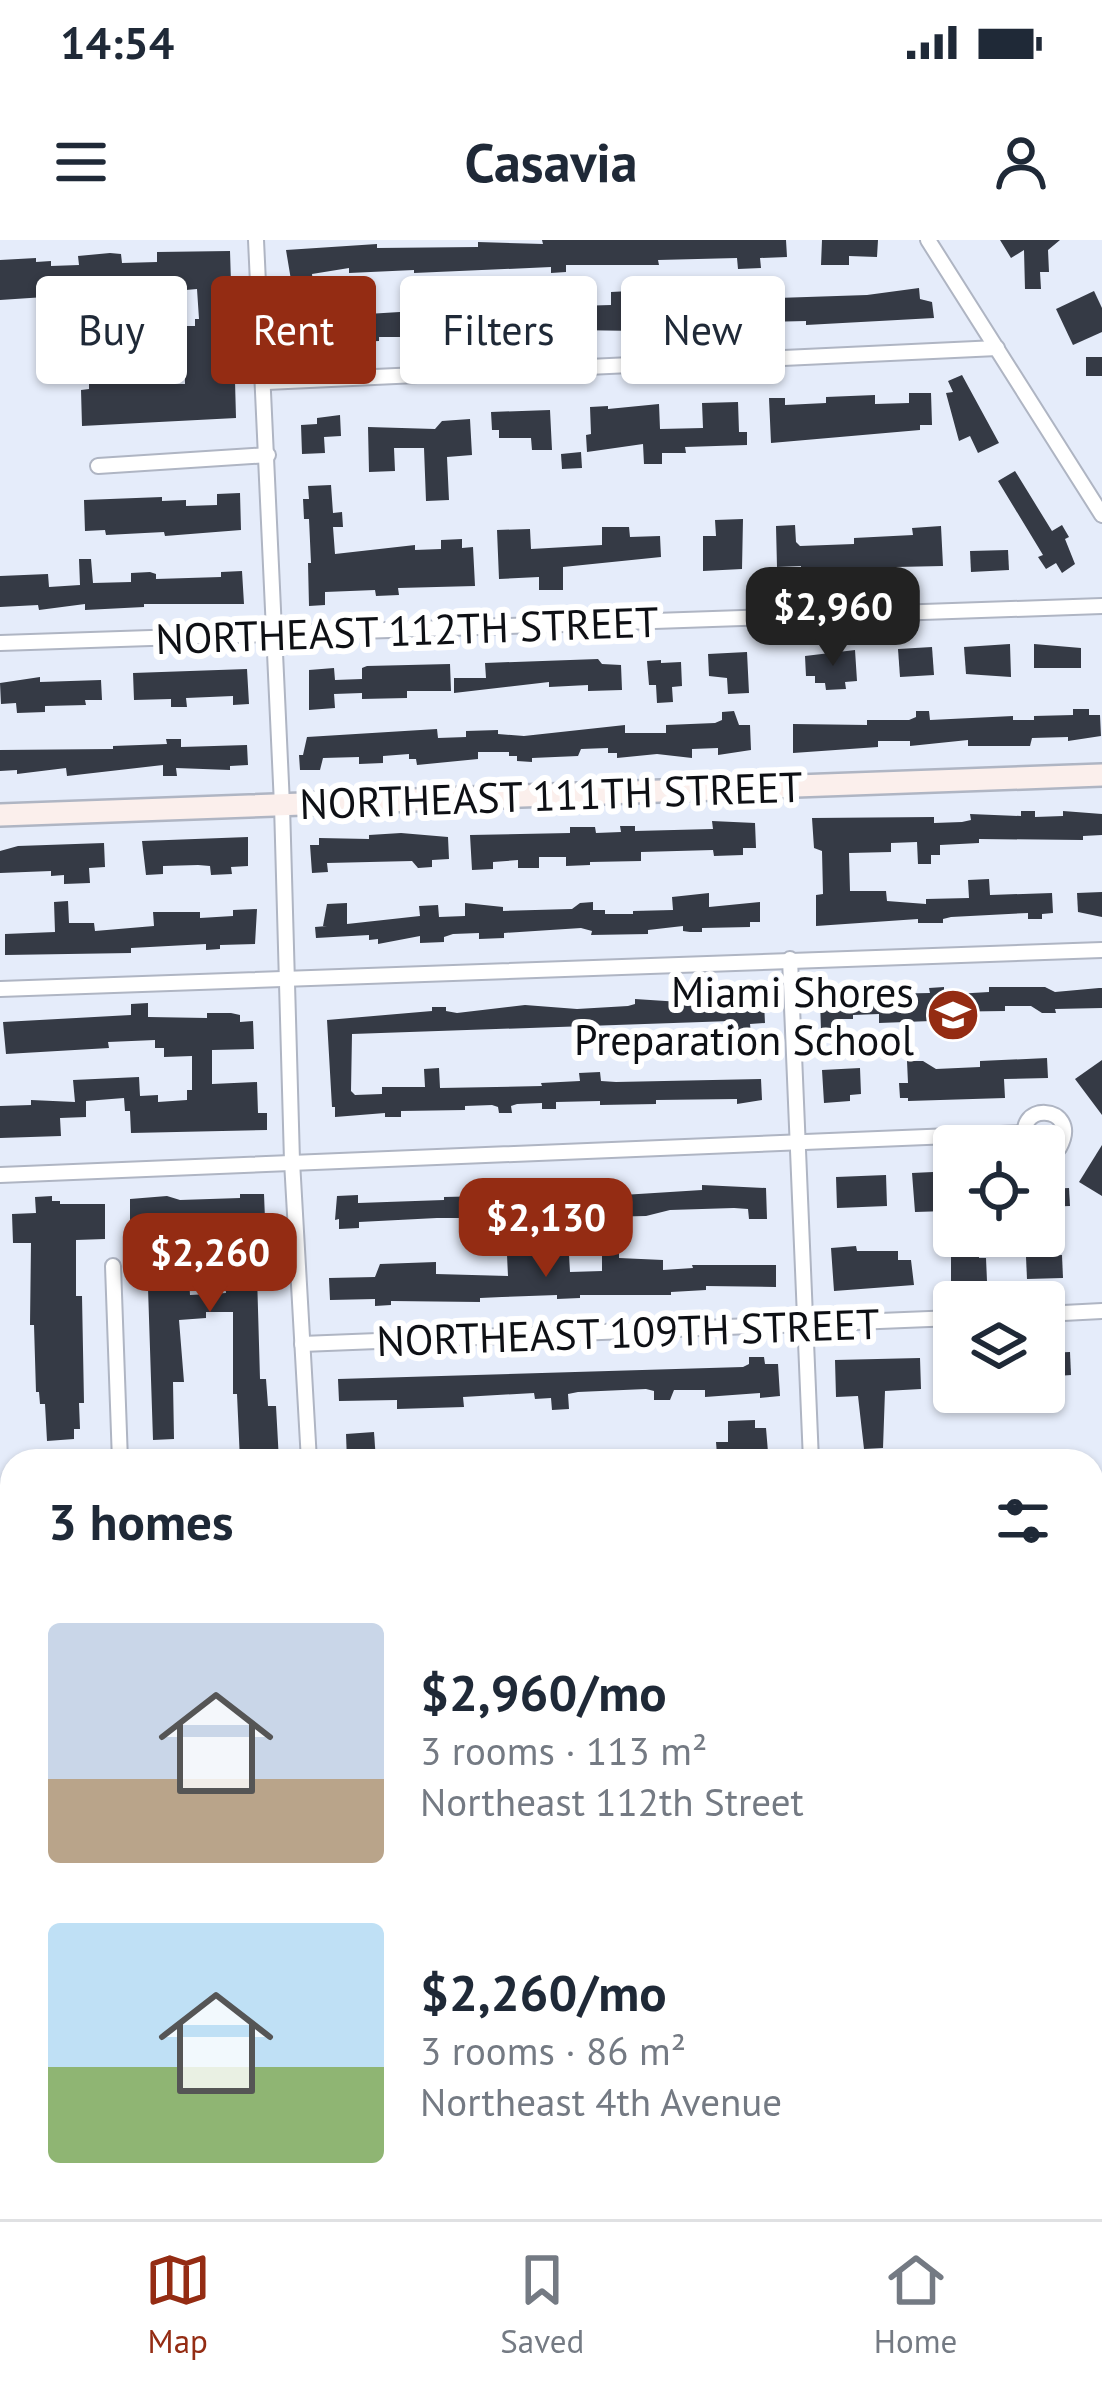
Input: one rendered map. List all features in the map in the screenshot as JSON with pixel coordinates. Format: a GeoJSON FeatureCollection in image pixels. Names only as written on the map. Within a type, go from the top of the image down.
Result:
{"type":"FeatureCollection","features":[{"type":"Feature","properties":{"kind":"street"},"geometry":{"type":"LineString","coordinates":[[256,240],[259,276]]}},
{"type":"Feature","properties":{"kind":"street"},"geometry":{"type":"LineString","coordinates":[[928,240],[1102,515]]}},
{"type":"Feature","properties":{"kind":"street"},"geometry":{"type":"LineString","coordinates":[[376,377],[997,348]]}},
{"type":"Feature","properties":{"kind":"street"},"geometry":{"type":"LineString","coordinates":[[266,384],[284,978],[308,1449]]}},
{"type":"Feature","properties":{"kind":"street"},"geometry":{"type":"LineString","coordinates":[[98,466],[268,455]]}},
{"type":"Feature","properties":{"kind":"street","name":"NORTHEAST 112TH STREET"},"geometry":{"type":"LineString","coordinates":[[0,644],[1102,606]]}},
{"type":"Feature","properties":{"kind":"street","name":"NORTHEAST 111TH STREET"},"geometry":{"type":"LineString","coordinates":[[0,815],[1102,775]]}},
{"type":"Feature","properties":{"kind":"street"},"geometry":{"type":"LineString","coordinates":[[0,989],[1102,950]]}},
{"type":"Feature","properties":{"kind":"street"},"geometry":{"type":"LineString","coordinates":[[790,959],[810,1449]]}},
{"type":"Feature","properties":{"kind":"street"},"geometry":{"type":"LineString","coordinates":[[1028,1125],[1039,1113],[1058,1117],[1062,1125]]}},
{"type":"Feature","properties":{"kind":"street"},"geometry":{"type":"LineString","coordinates":[[0,1174],[797,1141],[933,1140]]}},
{"type":"Feature","properties":{"kind":"street"},"geometry":{"type":"LineString","coordinates":[[112,1266],[120,1449]]}},
{"type":"Feature","properties":{"kind":"street"},"geometry":{"type":"LineString","coordinates":[[1065,1313],[1102,1311]]}},
{"type":"Feature","properties":{"kind":"street","name":"NORTHEAST 109TH STREET"},"geometry":{"type":"LineString","coordinates":[[302,1344],[933,1319]]}},
{"type":"Feature","properties":{"kind":"building"},"geometry":{"type":"Polygon","coordinates":[[[542,240],[786,240],[787,257],[760,258],[761,268],[738,269],[737,258],[658,260],[659,265],[566,265],[566,272],[551,273],[551,267],[414,273],[349,273],[349,268],[290,276],[286,250],[377,244],[377,248],[543,244],[542,240]]]}},
{"type":"Feature","properties":{"kind":"building"},"geometry":{"type":"Polygon","coordinates":[[[822,240],[878,240],[877,257],[849,256],[849,265],[821,265],[822,240]]]}},
{"type":"Feature","properties":{"kind":"building"},"geometry":{"type":"Polygon","coordinates":[[[1000,240],[1060,240],[1048,250],[1049,272],[1040,272],[1041,289],[1025,289],[1024,250],[1011,258],[1000,240]]]}},
{"type":"Feature","properties":{"kind":"building"},"geometry":{"type":"Polygon","coordinates":[[[230,251],[231,276],[211,276],[211,384],[235,384],[236,418],[82,426],[81,390],[89,389],[89,384],[187,384],[187,326],[195,326],[199,319],[197,289],[187,290],[187,276],[36,276],[36,298],[0,300],[0,260],[36,258],[36,262],[51,261],[51,266],[79,265],[78,256],[110,253],[121,254],[122,263],[157,262],[157,252],[230,251]]]}},
{"type":"Feature","properties":{"kind":"building"},"geometry":{"type":"Polygon","coordinates":[[[919,288],[920,299],[932,302],[934,318],[806,325],[806,321],[785,322],[785,298],[919,288]]]}},
{"type":"Feature","properties":{"kind":"building"},"geometry":{"type":"Polygon","coordinates":[[[621,291],[621,331],[597,330],[597,305],[611,305],[611,292],[621,291]]]}},
{"type":"Feature","properties":{"kind":"building"},"geometry":{"type":"Polygon","coordinates":[[[1094,291],[1102,308],[1102,332],[1073,345],[1056,309],[1094,291]]]}},
{"type":"Feature","properties":{"kind":"building"},"geometry":{"type":"Polygon","coordinates":[[[400,312],[400,337],[376,341],[376,313],[400,312]]]}},
{"type":"Feature","properties":{"kind":"building"},"geometry":{"type":"Polygon","coordinates":[[[1086,357],[1102,357],[1102,376],[1086,376],[1086,357]]]}},
{"type":"Feature","properties":{"kind":"building"},"geometry":{"type":"Polygon","coordinates":[[[962,375],[999,443],[978,453],[970,436],[959,441],[946,393],[953,392],[948,381],[962,375]]]}},
{"type":"Feature","properties":{"kind":"building"},"geometry":{"type":"Polygon","coordinates":[[[909,393],[931,393],[932,425],[920,425],[920,430],[771,443],[769,398],[785,398],[785,405],[875,395],[875,404],[909,403],[909,393]]]}},
{"type":"Feature","properties":{"kind":"building"},"geometry":{"type":"Polygon","coordinates":[[[738,402],[739,432],[747,432],[747,445],[685,447],[686,453],[662,453],[662,464],[644,464],[643,444],[587,452],[590,407],[659,404],[660,429],[703,428],[702,403],[738,402]]]}},
{"type":"Feature","properties":{"kind":"building"},"geometry":{"type":"Polygon","coordinates":[[[550,410],[552,450],[532,450],[531,438],[499,438],[499,430],[492,430],[491,412],[550,410]]]}},
{"type":"Feature","properties":{"kind":"building"},"geometry":{"type":"Polygon","coordinates":[[[340,415],[341,436],[324,437],[325,453],[302,454],[301,425],[340,415]]]}},
{"type":"Feature","properties":{"kind":"building"},"geometry":{"type":"Polygon","coordinates":[[[470,419],[472,455],[447,457],[449,500],[426,501],[424,448],[394,448],[395,471],[369,472],[368,427],[435,429],[442,421],[470,419]]]}},
{"type":"Feature","properties":{"kind":"building"},"geometry":{"type":"Polygon","coordinates":[[[581,452],[582,468],[562,469],[561,454],[581,452]]]}},
{"type":"Feature","properties":{"kind":"building"},"geometry":{"type":"Polygon","coordinates":[[[1015,471],[1052,531],[1062,525],[1069,537],[1065,539],[1075,564],[1062,573],[1056,563],[1046,569],[1038,557],[1043,555],[998,481],[1015,471]]]}},
{"type":"Feature","properties":{"kind":"building"},"geometry":{"type":"Polygon","coordinates":[[[331,485],[333,513],[342,512],[343,527],[333,527],[335,554],[415,545],[415,550],[441,549],[441,540],[462,539],[462,548],[473,547],[475,586],[398,588],[399,595],[376,596],[375,590],[325,592],[325,605],[309,606],[309,519],[304,519],[303,499],[309,499],[308,486],[331,485]]]}},
{"type":"Feature","properties":{"kind":"building"},"geometry":{"type":"Polygon","coordinates":[[[240,493],[241,530],[165,536],[164,532],[106,535],[105,530],[85,531],[84,500],[162,497],[162,501],[186,500],[186,506],[217,505],[217,494],[240,493]]]}},
{"type":"Feature","properties":{"kind":"building"},"geometry":{"type":"Polygon","coordinates":[[[743,519],[742,569],[703,571],[703,536],[716,536],[715,520],[743,519]]]}},
{"type":"Feature","properties":{"kind":"building"},"geometry":{"type":"Polygon","coordinates":[[[795,525],[800,546],[854,544],[854,538],[913,535],[912,528],[941,526],[943,566],[896,567],[895,578],[878,579],[878,572],[826,577],[826,573],[801,573],[801,566],[777,567],[776,526],[795,525]]]}},
{"type":"Feature","properties":{"kind":"building"},"geometry":{"type":"Polygon","coordinates":[[[602,527],[629,527],[630,537],[660,536],[661,557],[563,567],[563,590],[539,590],[539,577],[499,579],[497,530],[530,529],[531,549],[602,545],[602,527]]]}},
{"type":"Feature","properties":{"kind":"building"},"geometry":{"type":"Polygon","coordinates":[[[1008,550],[1009,570],[971,572],[970,551],[1008,550]]]}},
{"type":"Feature","properties":{"kind":"building"},"geometry":{"type":"Polygon","coordinates":[[[79,559],[91,559],[93,583],[131,582],[131,573],[150,572],[156,579],[221,577],[221,572],[242,571],[244,604],[144,604],[85,610],[85,604],[39,610],[38,605],[0,607],[0,576],[48,574],[49,587],[80,585],[79,559]]]}},
{"type":"Feature","properties":{"kind":"building"},"geometry":{"type":"Polygon","coordinates":[[[1010,644],[1011,677],[966,674],[964,647],[1010,644]]]}},
{"type":"Feature","properties":{"kind":"building"},"geometry":{"type":"Polygon","coordinates":[[[1034,644],[1081,648],[1081,668],[1034,668],[1034,644]]]}},
{"type":"Feature","properties":{"kind":"building"},"geometry":{"type":"Polygon","coordinates":[[[932,647],[934,675],[900,677],[898,649],[932,647]]]}},
{"type":"Feature","properties":{"kind":"building"},"geometry":{"type":"Polygon","coordinates":[[[855,650],[857,681],[845,682],[846,689],[826,690],[825,683],[815,683],[815,676],[806,676],[805,656],[855,650]]]}},
{"type":"Feature","properties":{"kind":"building"},"geometry":{"type":"Polygon","coordinates":[[[747,652],[749,693],[728,694],[727,678],[709,676],[708,654],[747,652]]]}},
{"type":"Feature","properties":{"kind":"building"},"geometry":{"type":"Polygon","coordinates":[[[598,659],[602,664],[621,665],[622,690],[549,687],[549,682],[454,693],[454,678],[486,678],[485,663],[598,659]]]}},
{"type":"Feature","properties":{"kind":"building"},"geometry":{"type":"Polygon","coordinates":[[[647,661],[681,662],[682,686],[672,687],[673,702],[657,703],[656,685],[649,685],[647,661]]]}},
{"type":"Feature","properties":{"kind":"building"},"geometry":{"type":"Polygon","coordinates":[[[450,664],[451,691],[407,691],[407,698],[334,694],[335,708],[309,710],[309,670],[334,668],[335,680],[362,679],[362,668],[367,666],[450,664]]]}},
{"type":"Feature","properties":{"kind":"building"},"geometry":{"type":"Polygon","coordinates":[[[247,669],[249,704],[233,705],[233,696],[186,698],[187,707],[171,707],[171,699],[134,700],[133,673],[247,669]]]}},
{"type":"Feature","properties":{"kind":"building"},"geometry":{"type":"Polygon","coordinates":[[[40,677],[40,682],[101,680],[102,700],[45,706],[45,712],[17,713],[16,703],[1,704],[0,683],[40,677]]]}},
{"type":"Feature","properties":{"kind":"building"},"geometry":{"type":"Polygon","coordinates":[[[1073,709],[1100,715],[1101,736],[1068,741],[1068,737],[1032,738],[1030,746],[968,746],[968,740],[910,746],[910,741],[878,741],[878,747],[793,753],[793,724],[867,725],[867,720],[909,720],[916,717],[916,711],[929,711],[930,720],[1013,716],[1013,720],[1034,720],[1034,716],[1073,715],[1073,709]]]}},
{"type":"Feature","properties":{"kind":"building"},"geometry":{"type":"Polygon","coordinates":[[[734,711],[739,725],[750,725],[751,750],[718,755],[718,748],[692,749],[692,758],[657,754],[617,758],[608,748],[581,749],[578,756],[532,758],[532,762],[517,761],[509,752],[478,752],[478,759],[417,765],[409,754],[383,756],[383,763],[359,764],[359,757],[323,758],[320,770],[300,770],[299,755],[303,755],[307,737],[437,729],[438,738],[498,730],[498,734],[524,736],[625,725],[625,733],[666,733],[666,725],[715,723],[722,720],[722,712],[734,711]]]}},
{"type":"Feature","properties":{"kind":"building"},"geometry":{"type":"Polygon","coordinates":[[[166,739],[181,739],[181,747],[247,745],[248,765],[230,766],[230,770],[176,768],[177,776],[163,776],[163,765],[67,776],[66,768],[17,774],[17,770],[0,771],[0,750],[113,749],[167,744],[166,739]]]}},
{"type":"Feature","properties":{"kind":"building"},"geometry":{"type":"Polygon","coordinates":[[[1021,811],[1035,811],[1035,817],[1063,816],[1063,811],[1102,814],[1102,835],[1083,836],[1083,840],[979,839],[979,843],[940,845],[940,855],[931,855],[931,864],[918,864],[917,842],[891,843],[891,852],[849,853],[850,891],[886,891],[887,901],[926,904],[926,899],[969,898],[968,880],[989,879],[990,895],[1052,893],[1053,913],[1042,914],[1042,919],[1028,919],[1028,913],[951,917],[943,923],[918,923],[918,919],[816,926],[816,895],[823,894],[822,851],[814,848],[812,818],[934,817],[934,823],[971,820],[970,814],[1021,816],[1021,811]]]}},
{"type":"Feature","properties":{"kind":"building"},"geometry":{"type":"Polygon","coordinates":[[[712,821],[755,823],[756,848],[743,848],[743,855],[714,856],[713,850],[641,852],[641,861],[566,866],[566,857],[539,857],[539,868],[518,868],[518,860],[472,870],[470,835],[570,833],[570,827],[595,827],[596,833],[621,832],[620,826],[635,826],[635,831],[713,829],[712,821]]]}},
{"type":"Feature","properties":{"kind":"building"},"geometry":{"type":"Polygon","coordinates":[[[369,835],[448,837],[449,859],[432,860],[432,867],[418,868],[412,861],[327,863],[328,872],[312,873],[310,845],[319,845],[319,838],[369,839],[369,835]]]}},
{"type":"Feature","properties":{"kind":"building"},"geometry":{"type":"Polygon","coordinates":[[[248,837],[248,866],[231,867],[232,874],[211,875],[210,866],[198,865],[163,866],[163,874],[146,875],[142,841],[248,837]]]}},
{"type":"Feature","properties":{"kind":"building"},"geometry":{"type":"Polygon","coordinates":[[[104,843],[105,867],[89,868],[90,883],[64,884],[64,875],[51,876],[51,871],[0,873],[0,851],[18,846],[104,843]]]}},
{"type":"Feature","properties":{"kind":"building"},"geometry":{"type":"Polygon","coordinates":[[[1102,892],[1102,917],[1078,912],[1077,893],[1102,892]]]}},
{"type":"Feature","properties":{"kind":"building"},"geometry":{"type":"Polygon","coordinates":[[[709,893],[709,907],[760,902],[760,922],[750,922],[750,927],[702,928],[702,932],[683,931],[683,926],[648,930],[648,934],[591,935],[592,931],[581,928],[504,933],[504,938],[453,934],[444,937],[444,942],[420,943],[420,936],[378,944],[369,935],[316,938],[315,927],[327,926],[323,926],[327,904],[347,903],[347,924],[420,916],[419,906],[438,905],[439,917],[465,916],[465,903],[503,907],[503,911],[572,909],[593,902],[593,910],[605,910],[605,914],[633,914],[673,910],[672,897],[709,893]]]}},
{"type":"Feature","properties":{"kind":"building"},"geometry":{"type":"Polygon","coordinates":[[[68,901],[69,923],[94,923],[95,931],[154,926],[153,912],[200,912],[200,918],[257,909],[255,944],[206,950],[206,944],[131,948],[131,953],[5,955],[5,934],[55,932],[54,902],[68,901]]]}},
{"type":"Feature","properties":{"kind":"building"},"geometry":{"type":"Polygon","coordinates":[[[944,987],[944,992],[955,994],[989,992],[989,987],[1045,987],[1055,992],[1102,988],[1102,1008],[1042,1013],[1031,1006],[1005,1006],[1005,1011],[931,1012],[931,1021],[879,1023],[879,1014],[853,1015],[853,1019],[841,1019],[840,1030],[821,1030],[820,1000],[827,1000],[827,995],[871,999],[879,994],[930,993],[929,988],[944,987]]]}},
{"type":"Feature","properties":{"kind":"building"},"geometry":{"type":"Polygon","coordinates":[[[711,996],[711,1001],[764,1003],[765,1023],[750,1024],[751,1034],[731,1035],[731,1021],[352,1034],[351,1091],[382,1094],[382,1087],[425,1087],[424,1069],[439,1068],[440,1088],[542,1086],[580,1081],[579,1073],[600,1072],[601,1081],[616,1082],[761,1079],[762,1100],[737,1104],[737,1099],[600,1105],[600,1101],[556,1102],[556,1109],[542,1109],[542,1103],[517,1104],[511,1106],[512,1113],[499,1113],[492,1105],[401,1111],[401,1117],[385,1117],[385,1113],[335,1117],[327,1020],[432,1011],[432,1007],[457,1013],[525,1005],[577,1009],[628,1006],[635,999],[696,1003],[696,997],[711,996]]]}},
{"type":"Feature","properties":{"kind":"building"},"geometry":{"type":"Polygon","coordinates":[[[148,1003],[148,1017],[207,1018],[207,1013],[231,1013],[240,1015],[240,1022],[253,1021],[254,1049],[212,1050],[212,1084],[257,1082],[258,1113],[267,1113],[267,1130],[131,1133],[124,1098],[86,1101],[86,1117],[60,1118],[61,1136],[0,1138],[0,1106],[31,1105],[31,1100],[75,1102],[73,1080],[139,1077],[140,1096],[158,1095],[158,1102],[187,1100],[187,1090],[192,1090],[192,1056],[164,1057],[164,1048],[155,1048],[155,1040],[108,1042],[109,1048],[6,1054],[3,1022],[131,1015],[131,1004],[148,1003]]]}},
{"type":"Feature","properties":{"kind":"building"},"geometry":{"type":"Polygon","coordinates":[[[1047,1058],[1048,1078],[1004,1079],[1005,1098],[900,1098],[899,1083],[908,1083],[907,1061],[923,1061],[936,1069],[980,1067],[980,1061],[1047,1058]]]}},
{"type":"Feature","properties":{"kind":"building"},"geometry":{"type":"Polygon","coordinates":[[[1102,1060],[1102,1115],[1075,1079],[1102,1060]]]}},
{"type":"Feature","properties":{"kind":"building"},"geometry":{"type":"Polygon","coordinates":[[[860,1068],[861,1094],[850,1095],[850,1101],[824,1103],[822,1070],[860,1068]]]}},
{"type":"Feature","properties":{"kind":"building"},"geometry":{"type":"Polygon","coordinates":[[[1102,1145],[1102,1196],[1079,1182],[1102,1145]]]}},
{"type":"Feature","properties":{"kind":"building"},"geometry":{"type":"Polygon","coordinates":[[[933,1172],[933,1211],[915,1212],[912,1173],[933,1172]]]}},
{"type":"Feature","properties":{"kind":"building"},"geometry":{"type":"Polygon","coordinates":[[[886,1175],[887,1206],[837,1208],[836,1177],[886,1175]]]}},
{"type":"Feature","properties":{"kind":"building"},"geometry":{"type":"Polygon","coordinates":[[[702,1185],[766,1188],[767,1219],[749,1219],[748,1209],[734,1208],[670,1210],[646,1216],[508,1219],[508,1224],[489,1224],[489,1218],[437,1218],[359,1222],[359,1228],[339,1229],[339,1219],[335,1220],[337,1196],[358,1195],[358,1203],[444,1200],[520,1188],[559,1199],[702,1190],[702,1185]]]}},
{"type":"Feature","properties":{"kind":"building"},"geometry":{"type":"Polygon","coordinates":[[[240,1194],[264,1194],[266,1244],[262,1244],[263,1275],[257,1275],[260,1379],[266,1379],[268,1406],[276,1406],[278,1449],[239,1449],[237,1394],[233,1394],[233,1312],[206,1312],[206,1318],[179,1320],[184,1382],[173,1382],[174,1439],[153,1440],[148,1288],[143,1289],[142,1263],[188,1261],[190,1295],[226,1293],[224,1256],[242,1255],[241,1229],[175,1221],[175,1231],[160,1231],[160,1220],[130,1220],[130,1199],[240,1198],[240,1194]]]}},
{"type":"Feature","properties":{"kind":"building"},"geometry":{"type":"Polygon","coordinates":[[[52,1196],[60,1204],[105,1204],[105,1239],[76,1240],[76,1296],[82,1296],[84,1403],[79,1403],[80,1429],[74,1429],[74,1439],[47,1441],[45,1404],[40,1404],[36,1392],[34,1325],[30,1325],[31,1243],[13,1243],[12,1214],[36,1213],[35,1197],[52,1196]]]}},
{"type":"Feature","properties":{"kind":"building"},"geometry":{"type":"Polygon","coordinates":[[[602,1242],[619,1242],[619,1258],[663,1260],[663,1270],[692,1265],[776,1265],[776,1287],[706,1286],[706,1290],[671,1295],[391,1301],[391,1305],[375,1306],[375,1299],[330,1300],[329,1278],[375,1277],[380,1264],[436,1262],[436,1274],[508,1276],[507,1255],[548,1254],[569,1255],[570,1272],[602,1271],[602,1242]]]}},
{"type":"Feature","properties":{"kind":"building"},"geometry":{"type":"Polygon","coordinates":[[[856,1246],[857,1251],[898,1251],[898,1260],[911,1260],[914,1285],[834,1291],[831,1248],[856,1246]]]}},
{"type":"Feature","properties":{"kind":"building"},"geometry":{"type":"Polygon","coordinates":[[[951,1257],[986,1258],[987,1281],[951,1281],[951,1257]]]}},
{"type":"Feature","properties":{"kind":"building"},"geometry":{"type":"Polygon","coordinates":[[[1026,1257],[1062,1257],[1063,1278],[1027,1279],[1026,1257]]]}},
{"type":"Feature","properties":{"kind":"building"},"geometry":{"type":"Polygon","coordinates":[[[1065,1352],[1070,1352],[1071,1375],[1065,1375],[1065,1352]]]}},
{"type":"Feature","properties":{"kind":"building"},"geometry":{"type":"Polygon","coordinates":[[[749,1357],[778,1364],[780,1396],[705,1397],[705,1390],[674,1390],[670,1400],[654,1400],[654,1391],[646,1389],[578,1392],[568,1394],[569,1409],[552,1410],[551,1398],[535,1399],[534,1393],[463,1397],[464,1407],[397,1409],[397,1400],[339,1401],[338,1379],[743,1367],[749,1364],[749,1357]]]}},
{"type":"Feature","properties":{"kind":"building"},"geometry":{"type":"Polygon","coordinates":[[[920,1358],[921,1389],[885,1391],[883,1448],[864,1449],[858,1396],[836,1397],[835,1360],[920,1358]]]}},
{"type":"Feature","properties":{"kind":"building"},"geometry":{"type":"Polygon","coordinates":[[[755,1420],[755,1428],[766,1428],[768,1449],[717,1449],[716,1442],[728,1442],[728,1421],[755,1420]]]}},
{"type":"Feature","properties":{"kind":"building"},"geometry":{"type":"Polygon","coordinates":[[[374,1432],[375,1449],[347,1449],[346,1434],[374,1432]]]}},
{"type":"Feature","properties":{"kind":"place","name":"Miami Shores Preparation School"},"geometry":{"type":"Point","coordinates":[953,1015]}}]}
